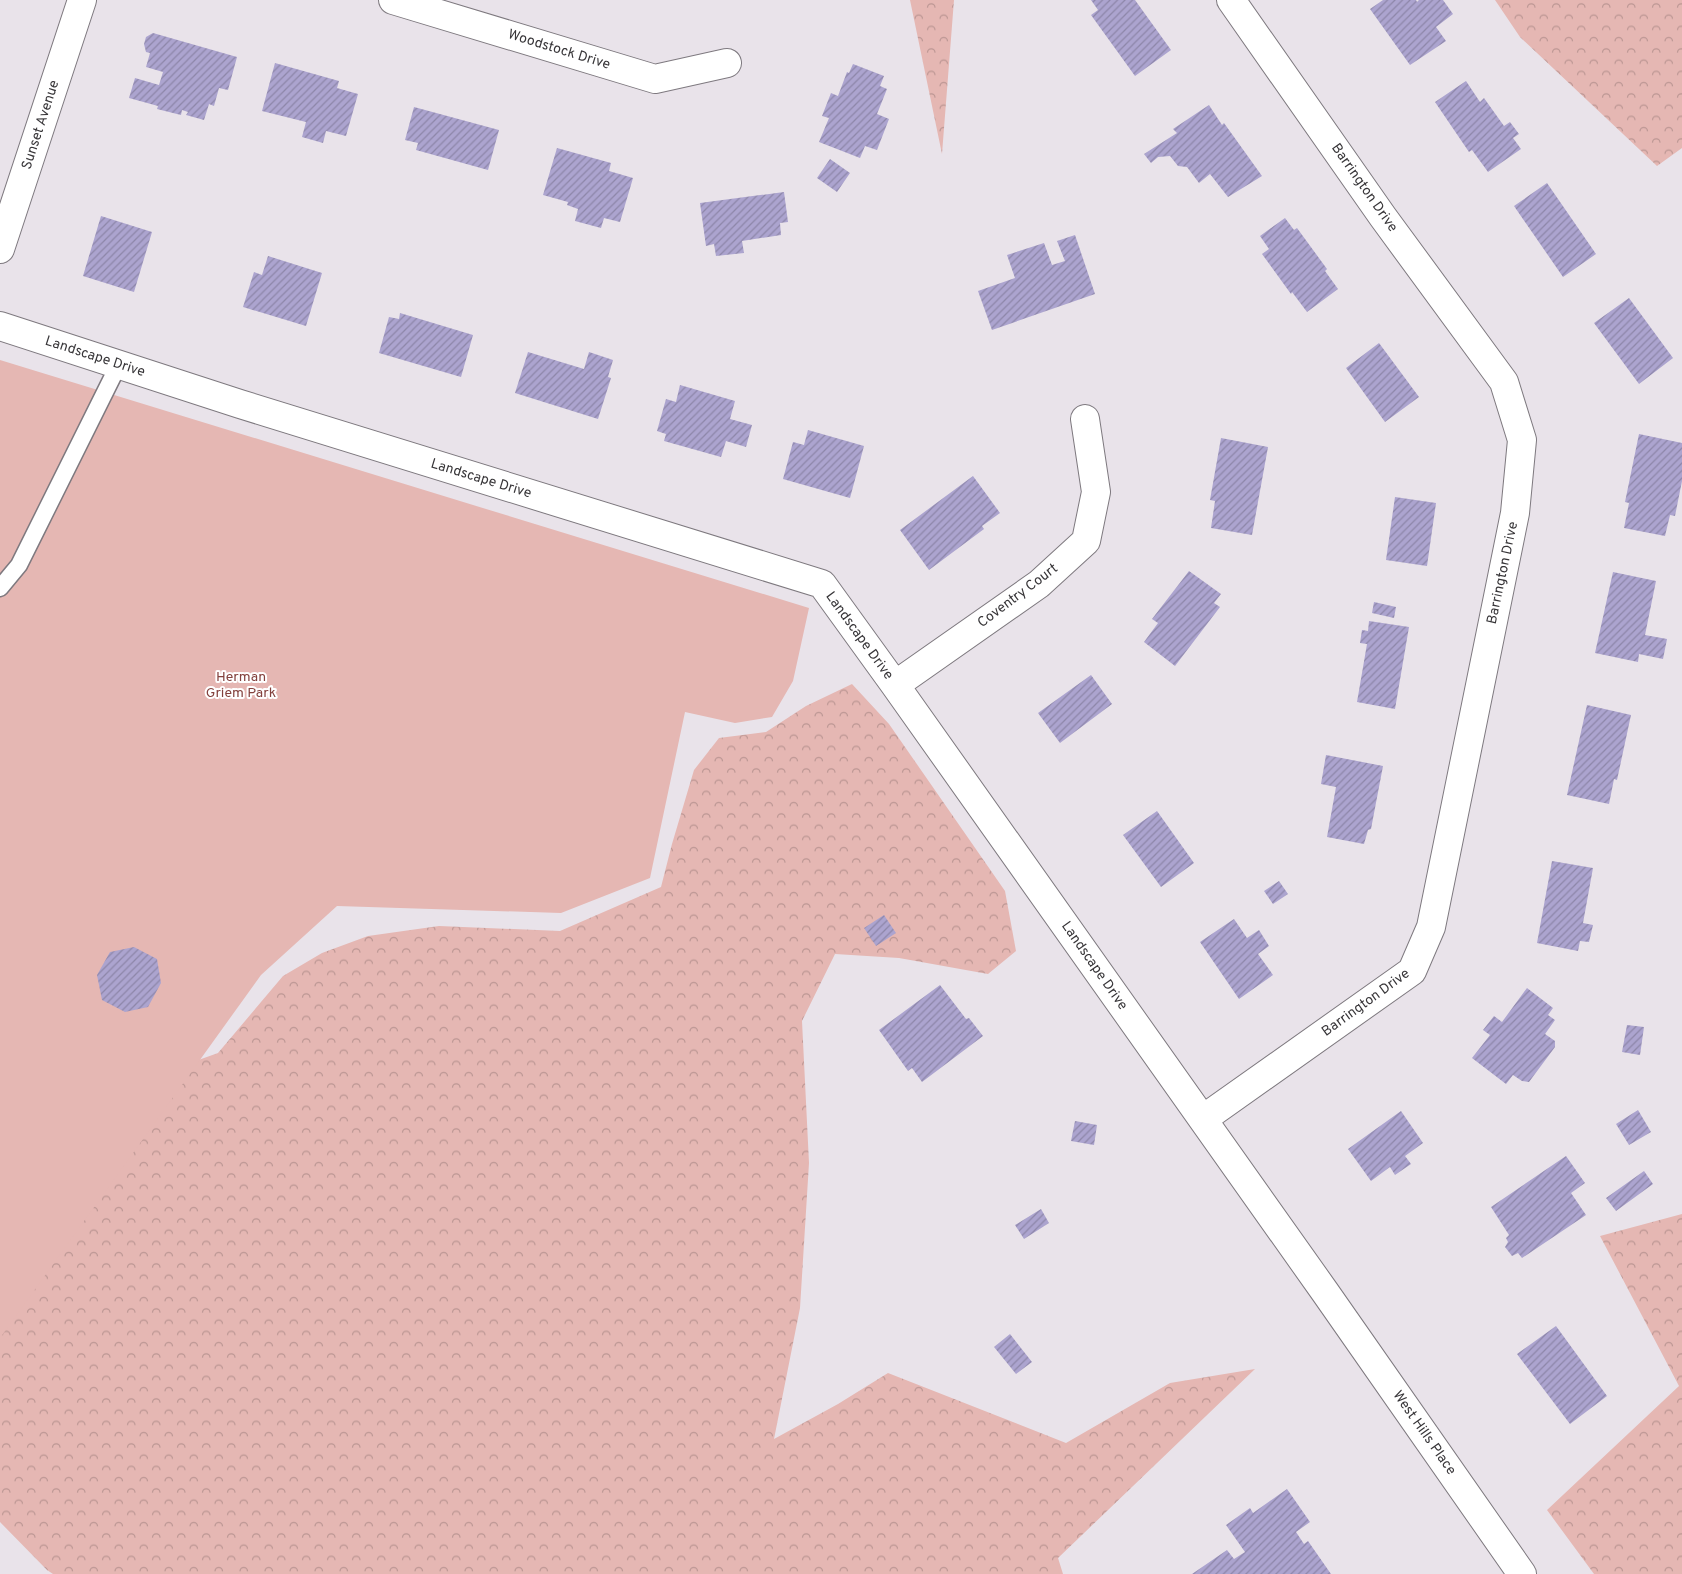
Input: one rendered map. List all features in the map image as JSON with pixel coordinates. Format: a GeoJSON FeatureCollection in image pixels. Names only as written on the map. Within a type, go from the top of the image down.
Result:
{"type":"FeatureCollection","features":[{"type":"Feature","properties":{"kind":"street","name":"Sunset Avenue"},"geometry":{"type":"LineString","coordinates":[[0,249],[82,0]]}},
{"type":"Feature","properties":{"kind":"street","name":"Woodstock Drive"},"geometry":{"type":"LineString","coordinates":[[393,0],[655,79],[727,63]]}},
{"type":"Feature","properties":{"kind":"street","name":"Barrington Drive"},"geometry":{"type":"LineString","coordinates":[[1203,1119],[1412,971],[1431,927],[1515,513],[1522,440],[1504,382],[1384,217],[1231,0]]}},
{"type":"Feature","properties":{"kind":"street","name":"Landscape Drive"},"geometry":{"type":"LineString","coordinates":[[0,326],[259,410],[822,584],[1325,1292]]}},
{"type":"Feature","properties":{"kind":"street","name":"Coventry Court"},"geometry":{"type":"LineString","coordinates":[[895,685],[1039,584],[1086,541],[1096,492],[1085,419]]}},
{"type":"Feature","properties":{"kind":"street","name":"West Hills Place"},"geometry":{"type":"LineString","coordinates":[[1325,1292],[1522,1574]]}},
{"type":"Feature","properties":{"kind":"lane"},"geometry":{"type":"LineString","coordinates":[[0,588],[19,565],[119,364]]}},
{"type":"Feature","properties":{"kind":"green space"},"geometry":{"type":"Polygon","coordinates":[[[910,0],[954,0],[942,154],[910,0]]]}},
{"type":"Feature","properties":{"kind":"green space"},"geometry":{"type":"Polygon","coordinates":[[[1495,0],[1682,0],[1682,148],[1657,166],[1520,37],[1495,0]]]}},
{"type":"Feature","properties":{"kind":"green space","name":"Herman Griem Park"},"geometry":{"type":"Polygon","coordinates":[[[0,360],[809,608],[793,681],[772,717],[735,723],[685,712],[650,878],[561,913],[337,906],[261,975],[0,1338],[0,360]]]}},
{"type":"Feature","properties":{"kind":"green space"},"geometry":{"type":"Polygon","coordinates":[[[852,684],[889,724],[1005,891],[1016,951],[988,974],[899,958],[835,954],[802,1021],[809,1163],[800,1308],[774,1439],[838,1404],[888,1373],[1066,1443],[1170,1383],[1255,1369],[1058,1558],[1063,1574],[53,1574],[47,1570],[0,1522],[0,1061],[151,1077],[218,1053],[283,976],[322,953],[368,936],[439,926],[560,931],[661,887],[694,770],[719,738],[766,732],[806,706],[852,684]]]}},
{"type":"Feature","properties":{"kind":"green space"},"geometry":{"type":"Polygon","coordinates":[[[1682,1214],[1682,1574],[1594,1574],[1547,1510],[1679,1386],[1600,1236],[1682,1214]]]}},
{"type":"Feature","properties":{"kind":"building"},"geometry":{"type":"Polygon","coordinates":[[[1091,0],[1135,0],[1171,50],[1135,76],[1091,15],[1098,10],[1091,0]]]}},
{"type":"Feature","properties":{"kind":"building"},"geometry":{"type":"Polygon","coordinates":[[[1383,0],[1416,0],[1417,2],[1419,0],[1443,0],[1453,14],[1436,27],[1446,41],[1410,65],[1370,9],[1383,0]]]}},
{"type":"Feature","properties":{"kind":"building"},"geometry":{"type":"Polygon","coordinates":[[[153,33],[237,57],[228,90],[219,88],[214,106],[209,104],[204,120],[186,115],[188,112],[182,110],[181,115],[157,109],[158,106],[129,98],[135,78],[159,85],[163,72],[146,67],[150,53],[146,52],[144,44],[146,37],[153,33]]]}},
{"type":"Feature","properties":{"kind":"building"},"geometry":{"type":"Polygon","coordinates":[[[275,63],[339,81],[337,88],[358,94],[346,136],[326,131],[323,143],[302,137],[306,122],[262,111],[275,63]]]}},
{"type":"Feature","properties":{"kind":"building"},"geometry":{"type":"Polygon","coordinates":[[[853,64],[884,76],[880,86],[887,89],[877,114],[889,119],[877,150],[865,146],[860,158],[819,142],[829,118],[822,116],[831,93],[838,96],[847,72],[849,73],[853,64]]]}},
{"type":"Feature","properties":{"kind":"building"},"geometry":{"type":"Polygon","coordinates":[[[1466,81],[1480,102],[1484,98],[1504,126],[1510,122],[1519,134],[1513,138],[1521,149],[1488,172],[1472,150],[1469,152],[1435,102],[1466,81]]]}},
{"type":"Feature","properties":{"kind":"building"},"geometry":{"type":"Polygon","coordinates":[[[1209,105],[1222,125],[1224,123],[1262,176],[1228,197],[1210,174],[1199,183],[1187,167],[1178,166],[1170,156],[1158,157],[1151,163],[1144,154],[1177,133],[1173,129],[1209,105]]]}},
{"type":"Feature","properties":{"kind":"building"},"geometry":{"type":"Polygon","coordinates":[[[414,107],[499,130],[488,170],[416,150],[418,143],[405,140],[414,107]]]}},
{"type":"Feature","properties":{"kind":"building"},"geometry":{"type":"Polygon","coordinates":[[[557,148],[611,163],[609,171],[633,178],[620,222],[604,218],[601,228],[575,221],[578,209],[567,205],[568,202],[543,195],[557,148]]]}},
{"type":"Feature","properties":{"kind":"building"},"geometry":{"type":"Polygon","coordinates":[[[830,159],[850,173],[837,192],[817,178],[830,159]]]}},
{"type":"Feature","properties":{"kind":"building"},"geometry":{"type":"Polygon","coordinates":[[[1547,183],[1596,254],[1563,277],[1514,206],[1547,183]]]}},
{"type":"Feature","properties":{"kind":"building"},"geometry":{"type":"Polygon","coordinates":[[[784,192],[788,222],[780,223],[781,235],[742,241],[744,253],[716,256],[714,244],[706,246],[700,203],[784,192]]]}},
{"type":"Feature","properties":{"kind":"building"},"geometry":{"type":"Polygon","coordinates":[[[101,216],[152,232],[134,292],[83,276],[101,216]]]}},
{"type":"Feature","properties":{"kind":"building"},"geometry":{"type":"Polygon","coordinates":[[[1285,218],[1294,230],[1297,228],[1327,269],[1325,271],[1338,289],[1307,312],[1292,292],[1291,294],[1262,254],[1269,249],[1260,236],[1285,218]]]}},
{"type":"Feature","properties":{"kind":"building"},"geometry":{"type":"Polygon","coordinates":[[[1075,235],[1095,294],[992,330],[978,291],[1015,278],[1007,255],[1044,243],[1052,265],[1065,261],[1057,241],[1075,235]]]}},
{"type":"Feature","properties":{"kind":"building"},"geometry":{"type":"Polygon","coordinates":[[[268,256],[322,273],[306,326],[243,307],[254,272],[262,275],[268,256]]]}},
{"type":"Feature","properties":{"kind":"building"},"geometry":{"type":"Polygon","coordinates":[[[1629,298],[1673,358],[1639,384],[1594,323],[1629,298]]]}},
{"type":"Feature","properties":{"kind":"building"},"geometry":{"type":"Polygon","coordinates":[[[400,313],[473,335],[461,377],[379,353],[389,317],[399,319],[400,313]]]}},
{"type":"Feature","properties":{"kind":"building"},"geometry":{"type":"Polygon","coordinates":[[[1379,343],[1419,397],[1385,422],[1346,368],[1379,343]]]}},
{"type":"Feature","properties":{"kind":"building"},"geometry":{"type":"Polygon","coordinates":[[[528,352],[584,369],[589,352],[613,360],[608,377],[611,378],[598,419],[515,393],[528,352]]]}},
{"type":"Feature","properties":{"kind":"building"},"geometry":{"type":"Polygon","coordinates":[[[680,385],[735,401],[730,419],[752,425],[746,447],[726,441],[721,457],[664,441],[666,434],[657,431],[666,399],[676,402],[680,385]]]}},
{"type":"Feature","properties":{"kind":"building"},"geometry":{"type":"Polygon","coordinates":[[[808,430],[864,446],[850,498],[783,479],[793,442],[804,445],[808,430]]]}},
{"type":"Feature","properties":{"kind":"building"},"geometry":{"type":"Polygon","coordinates":[[[1639,434],[1682,443],[1682,481],[1675,516],[1670,515],[1665,536],[1624,528],[1629,503],[1625,502],[1639,434]]]}},
{"type":"Feature","properties":{"kind":"building"},"geometry":{"type":"Polygon","coordinates":[[[1221,438],[1268,447],[1252,535],[1211,528],[1215,501],[1210,500],[1221,438]]]}},
{"type":"Feature","properties":{"kind":"building"},"geometry":{"type":"Polygon","coordinates":[[[973,476],[1000,513],[982,526],[984,529],[929,570],[900,530],[973,476]]]}},
{"type":"Feature","properties":{"kind":"building"},"geometry":{"type":"Polygon","coordinates":[[[1395,497],[1436,503],[1427,566],[1386,560],[1395,497]]]}},
{"type":"Feature","properties":{"kind":"building"},"geometry":{"type":"Polygon","coordinates":[[[1189,571],[1221,594],[1214,603],[1220,607],[1175,666],[1144,642],[1158,623],[1152,619],[1189,571]]]}},
{"type":"Feature","properties":{"kind":"building"},"geometry":{"type":"Polygon","coordinates":[[[1613,572],[1656,581],[1645,635],[1667,639],[1663,659],[1639,654],[1638,662],[1595,653],[1613,572]]]}},
{"type":"Feature","properties":{"kind":"building"},"geometry":{"type":"Polygon","coordinates":[[[1374,602],[1396,607],[1394,618],[1372,613],[1374,602]]]}},
{"type":"Feature","properties":{"kind":"building"},"geometry":{"type":"Polygon","coordinates":[[[1369,621],[1409,627],[1395,709],[1357,702],[1367,644],[1360,643],[1362,630],[1368,631],[1369,621]]]}},
{"type":"Feature","properties":{"kind":"building"},"geometry":{"type":"Polygon","coordinates":[[[1091,675],[1112,704],[1060,743],[1038,713],[1091,675]]]}},
{"type":"Feature","properties":{"kind":"building"},"geometry":{"type":"Polygon","coordinates":[[[1587,705],[1631,715],[1617,780],[1614,779],[1609,804],[1567,795],[1587,705]]]}},
{"type":"Feature","properties":{"kind":"building"},"geometry":{"type":"Polygon","coordinates":[[[1326,755],[1383,766],[1371,829],[1368,830],[1364,844],[1327,837],[1336,787],[1321,784],[1326,755]]]}},
{"type":"Feature","properties":{"kind":"building"},"geometry":{"type":"Polygon","coordinates":[[[1157,811],[1194,863],[1161,887],[1123,835],[1157,811]]]}},
{"type":"Feature","properties":{"kind":"building"},"geometry":{"type":"Polygon","coordinates":[[[1552,861],[1593,868],[1583,923],[1593,925],[1589,942],[1580,941],[1578,951],[1537,943],[1552,861]]]}},
{"type":"Feature","properties":{"kind":"building"},"geometry":{"type":"Polygon","coordinates":[[[1279,881],[1288,894],[1273,904],[1264,891],[1279,881]]]}},
{"type":"Feature","properties":{"kind":"building"},"geometry":{"type":"Polygon","coordinates":[[[884,915],[896,933],[876,946],[864,928],[884,915]]]}},
{"type":"Feature","properties":{"kind":"building"},"geometry":{"type":"Polygon","coordinates":[[[1234,919],[1247,938],[1259,930],[1269,946],[1258,954],[1273,975],[1239,999],[1200,942],[1234,919]]]}},
{"type":"Feature","properties":{"kind":"building"},"geometry":{"type":"Polygon","coordinates":[[[134,947],[157,959],[161,983],[148,1007],[125,1012],[102,1000],[97,975],[110,952],[134,947]]]}},
{"type":"Feature","properties":{"kind":"building"},"geometry":{"type":"Polygon","coordinates":[[[940,985],[966,1019],[969,1018],[983,1036],[922,1082],[912,1068],[908,1071],[879,1030],[940,985]]]}},
{"type":"Feature","properties":{"kind":"building"},"geometry":{"type":"Polygon","coordinates":[[[1527,988],[1553,1008],[1548,1015],[1555,1020],[1545,1034],[1555,1041],[1555,1047],[1529,1082],[1522,1081],[1513,1075],[1506,1084],[1472,1058],[1490,1035],[1483,1030],[1494,1016],[1502,1022],[1527,988]]]}},
{"type":"Feature","properties":{"kind":"building"},"geometry":{"type":"Polygon","coordinates":[[[1627,1025],[1644,1027],[1640,1055],[1622,1052],[1627,1025]]]}},
{"type":"Feature","properties":{"kind":"building"},"geometry":{"type":"Polygon","coordinates":[[[1638,1110],[1651,1132],[1629,1145],[1616,1124],[1638,1110]]]}},
{"type":"Feature","properties":{"kind":"building"},"geometry":{"type":"Polygon","coordinates":[[[1401,1111],[1423,1143],[1405,1156],[1411,1164],[1395,1175],[1390,1167],[1371,1181],[1348,1149],[1401,1111]]]}},
{"type":"Feature","properties":{"kind":"building"},"geometry":{"type":"Polygon","coordinates":[[[1075,1121],[1097,1125],[1094,1145],[1071,1141],[1075,1121]]]}},
{"type":"Feature","properties":{"kind":"building"},"geometry":{"type":"Polygon","coordinates":[[[1566,1156],[1585,1183],[1571,1193],[1586,1215],[1522,1258],[1518,1253],[1512,1256],[1505,1247],[1508,1242],[1506,1238],[1509,1235],[1491,1207],[1566,1156]]]}},
{"type":"Feature","properties":{"kind":"building"},"geometry":{"type":"Polygon","coordinates":[[[1644,1171],[1653,1184],[1616,1211],[1606,1198],[1644,1171]]]}},
{"type":"Feature","properties":{"kind":"building"},"geometry":{"type":"Polygon","coordinates":[[[1041,1209],[1049,1223],[1024,1239],[1015,1225],[1041,1209]]]}},
{"type":"Feature","properties":{"kind":"building"},"geometry":{"type":"Polygon","coordinates":[[[1556,1326],[1607,1396],[1570,1424],[1517,1354],[1556,1326]]]}},
{"type":"Feature","properties":{"kind":"building"},"geometry":{"type":"Polygon","coordinates":[[[1010,1334],[1032,1362],[1016,1374],[994,1347],[1010,1334]]]}},
{"type":"Feature","properties":{"kind":"building"},"geometry":{"type":"Polygon","coordinates":[[[1287,1489],[1310,1522],[1296,1532],[1304,1544],[1308,1541],[1331,1574],[1192,1574],[1227,1550],[1234,1559],[1245,1552],[1226,1525],[1250,1508],[1253,1513],[1287,1489]]]}}]}
